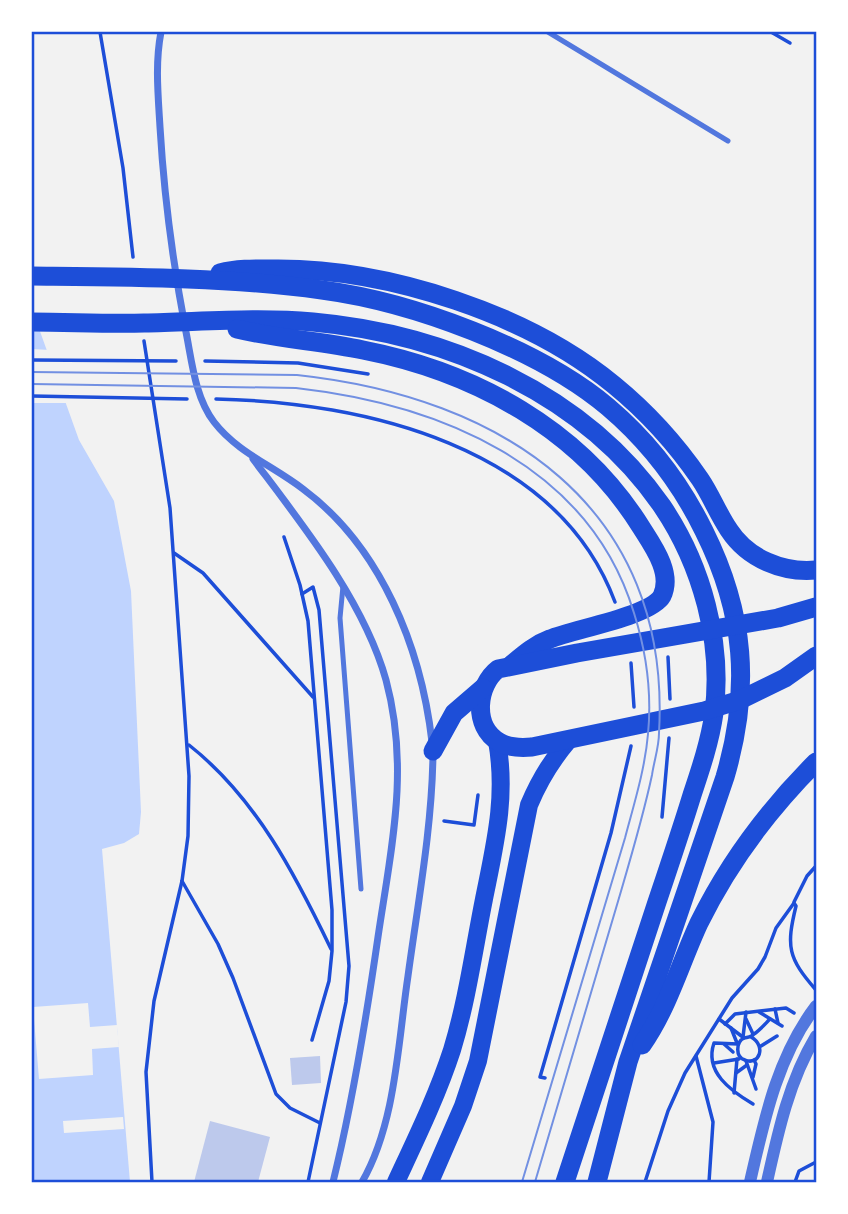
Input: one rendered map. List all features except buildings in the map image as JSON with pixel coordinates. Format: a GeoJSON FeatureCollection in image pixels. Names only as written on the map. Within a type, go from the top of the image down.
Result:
{"type":"FeatureCollection","features":[{"type":"Feature","properties":{"kind":"highway"},"geometry":{"type":"LineString","coordinates":[[199,279],[227,271],[291,269],[378,279],[420,289],[491,315],[540,337],[614,384],[646,414],[676,446],[741,544],[770,564],[787,569],[817,570]]}},
{"type":"Feature","properties":{"kind":"highway"},"geometry":{"type":"LineString","coordinates":[[32,276],[199,279],[323,290],[412,311],[526,356],[581,388],[607,406],[651,450],[686,497],[716,555],[733,607],[742,682],[734,746],[628,1062],[597,1182]]}},
{"type":"Feature","properties":{"kind":"highway"},"geometry":{"type":"LineString","coordinates":[[32,322],[268,320],[345,326],[415,340],[482,364],[546,397],[602,438],[627,462],[669,516],[685,547],[708,611],[716,678],[710,734],[676,848],[565,1182]]}},
{"type":"Feature","properties":{"kind":"highway"},"geometry":{"type":"LineString","coordinates":[[209,322],[283,338],[367,351],[408,361],[477,387],[525,411],[550,428],[595,467],[615,489],[633,513],[663,566],[665,586],[662,596],[648,609],[551,638],[529,649],[510,666]]}},
{"type":"Feature","properties":{"kind":"highway"},"geometry":{"type":"LineString","coordinates":[[817,607],[758,622],[498,669],[488,677],[480,699],[484,723],[497,741],[520,748],[568,741],[704,711],[740,700],[785,678],[817,656]]}},
{"type":"Feature","properties":{"kind":"highway"},"geometry":{"type":"LineString","coordinates":[[433,751],[454,713],[482,688]]}},
{"type":"Feature","properties":{"kind":"highway"},"geometry":{"type":"LineString","coordinates":[[628,1062],[659,1017],[699,922],[722,883],[775,807],[817,762]]}},
{"type":"Feature","properties":{"kind":"main road"},"geometry":{"type":"LineString","coordinates":[[396,1182],[436,1093],[452,1049],[463,1005],[500,817],[502,780],[497,741]]}},
{"type":"Feature","properties":{"kind":"main road"},"geometry":{"type":"LineString","coordinates":[[430,1182],[463,1106],[478,1060],[529,806],[545,771],[568,741]]}},
{"type":"Feature","properties":{"kind":"street"},"geometry":{"type":"LineString","coordinates":[[161,32],[156,74],[162,163],[180,302],[201,399],[211,419],[225,436],[301,487],[339,522],[384,586],[413,649],[422,682],[433,751],[430,818],[391,1095],[378,1149],[362,1182]]}},
{"type":"Feature","properties":{"kind":"street"},"geometry":{"type":"LineString","coordinates":[[248,453],[295,515],[360,615],[386,679],[398,746],[397,814],[360,1062],[333,1182]]}},
{"type":"Feature","properties":{"kind":"street"},"geometry":{"type":"LineString","coordinates":[[750,1182],[764,1123],[784,1061],[797,1035],[817,1006]]}},
{"type":"Feature","properties":{"kind":"street"},"geometry":{"type":"LineString","coordinates":[[766,1182],[791,1089],[798,1069],[817,1036]]}},
{"type":"Feature","properties":{"kind":"lane"},"geometry":{"type":"LineString","coordinates":[[548,32],[728,141]]}},
{"type":"Feature","properties":{"kind":"lane"},"geometry":{"type":"LineString","coordinates":[[343,586],[340,618],[361,889]]}},
{"type":"Feature","properties":{"kind":"path"},"geometry":{"type":"LineString","coordinates":[[100,32],[124,168],[133,259]]}},
{"type":"Feature","properties":{"kind":"path"},"geometry":{"type":"LineString","coordinates":[[771,32],[790,43]]}},
{"type":"Feature","properties":{"kind":"path"},"geometry":{"type":"LineString","coordinates":[[143,337],[166,471],[188,744],[188,836],[182,881],[154,1001],[149,1040],[146,1100],[152,1182]]}},
{"type":"Feature","properties":{"kind":"path"},"geometry":{"type":"LineString","coordinates":[[32,360],[183,361]]}},
{"type":"Feature","properties":{"kind":"path"},"geometry":{"type":"LineString","coordinates":[[197,361],[298,363],[378,376]]}},
{"type":"Feature","properties":{"kind":"path"},"geometry":{"type":"LineString","coordinates":[[32,396],[194,399]]}},
{"type":"Feature","properties":{"kind":"path"},"geometry":{"type":"LineString","coordinates":[[208,399],[275,401],[362,414],[420,431],[470,452],[532,492],[567,523],[592,552],[618,612]]}},
{"type":"Feature","properties":{"kind":"path"},"geometry":{"type":"LineString","coordinates":[[284,537],[302,593],[310,635],[330,882],[332,951],[329,981],[312,1040]]}},
{"type":"Feature","properties":{"kind":"path"},"geometry":{"type":"LineString","coordinates":[[174,553],[203,573],[315,698]]}},
{"type":"Feature","properties":{"kind":"path"},"geometry":{"type":"LineString","coordinates":[[302,593],[313,587],[319,610],[348,948],[345,1002],[308,1182]]}},
{"type":"Feature","properties":{"kind":"path"},"geometry":{"type":"LineString","coordinates":[[667,649],[671,706]]}},
{"type":"Feature","properties":{"kind":"path"},"geometry":{"type":"LineString","coordinates":[[630,659],[634,716]]}},
{"type":"Feature","properties":{"kind":"path"},"geometry":{"type":"LineString","coordinates":[[662,819],[670,733]]}},
{"type":"Feature","properties":{"kind":"path"},"geometry":{"type":"LineString","coordinates":[[545,1078],[540,1077],[611,833],[632,738]]}},
{"type":"Feature","properties":{"kind":"path"},"geometry":{"type":"LineString","coordinates":[[188,744],[235,789],[265,829],[292,871],[332,951]]}},
{"type":"Feature","properties":{"kind":"path"},"geometry":{"type":"LineString","coordinates":[[442,820],[474,825],[478,795]]}},
{"type":"Feature","properties":{"kind":"path"},"geometry":{"type":"LineString","coordinates":[[645,1182],[668,1111],[695,1054],[740,988],[758,969],[776,928],[794,903],[809,874],[817,866]]}},
{"type":"Feature","properties":{"kind":"path"},"geometry":{"type":"LineString","coordinates":[[182,881],[233,978],[276,1094],[290,1108],[320,1123]]}},
{"type":"Feature","properties":{"kind":"path"},"geometry":{"type":"LineString","coordinates":[[794,903],[796,906],[789,934],[791,954],[800,972],[816,990]]}},
{"type":"Feature","properties":{"kind":"path"},"geometry":{"type":"LineString","coordinates":[[725,1024],[733,1014],[746,1015],[775,1009],[789,1008],[797,1017]]}},
{"type":"Feature","properties":{"kind":"path"},"geometry":{"type":"LineString","coordinates":[[775,1009],[778,1023]]}},
{"type":"Feature","properties":{"kind":"path"},"geometry":{"type":"LineString","coordinates":[[758,1011],[788,1030]]}},
{"type":"Feature","properties":{"kind":"path"},"geometry":{"type":"LineString","coordinates":[[714,1063],[754,1060],[760,1054],[761,1046],[752,1036],[746,1015]]}},
{"type":"Feature","properties":{"kind":"path"},"geometry":{"type":"LineString","coordinates":[[744,1038],[746,1015]]}},
{"type":"Feature","properties":{"kind":"path"},"geometry":{"type":"LineString","coordinates":[[719,1019],[744,1038]]}},
{"type":"Feature","properties":{"kind":"path"},"geometry":{"type":"LineString","coordinates":[[726,1061],[738,1043],[752,1036],[771,1019]]}},
{"type":"Feature","properties":{"kind":"path"},"geometry":{"type":"LineString","coordinates":[[730,1028],[738,1043]]}},
{"type":"Feature","properties":{"kind":"path"},"geometry":{"type":"LineString","coordinates":[[761,1046],[779,1035]]}},
{"type":"Feature","properties":{"kind":"path"},"geometry":{"type":"LineString","coordinates":[[723,1043],[743,1061],[757,1090]]}},
{"type":"Feature","properties":{"kind":"path"},"geometry":{"type":"LineString","coordinates":[[738,1043],[713,1044],[714,1063],[718,1075],[734,1093],[759,1108]]}},
{"type":"Feature","properties":{"kind":"path"},"geometry":{"type":"LineString","coordinates":[[695,1054],[713,1122],[709,1182]]}},
{"type":"Feature","properties":{"kind":"path"},"geometry":{"type":"LineString","coordinates":[[753,1079],[756,1064],[754,1060]]}},
{"type":"Feature","properties":{"kind":"path"},"geometry":{"type":"LineString","coordinates":[[734,1093],[736,1073],[743,1061]]}},
{"type":"Feature","properties":{"kind":"path"},"geometry":{"type":"LineString","coordinates":[[736,1073],[743,1061]]}},
{"type":"Feature","properties":{"kind":"path"},"geometry":{"type":"LineString","coordinates":[[795,1182],[799,1171],[817,1162]]}},
{"type":"Feature","properties":{"kind":"water"},"geometry":{"type":"Polygon","coordinates":[[[32,309],[79,440],[114,501],[131,591],[141,812],[139,834],[124,843],[102,849],[130,1182],[32,1182],[32,309]]]}},
{"type":"Feature","properties":{"kind":"pier"},"geometry":{"type":"Polygon","coordinates":[[[32,349],[50,350],[70,403],[32,403],[32,349]]]}},
{"type":"Feature","properties":{"kind":"pier"},"geometry":{"type":"Polygon","coordinates":[[[88,1003],[90,1027],[117,1025],[119,1047],[92,1049],[93,1075],[39,1079],[33,1007],[88,1003]]]}},
{"type":"Feature","properties":{"kind":"pier"},"geometry":{"type":"Polygon","coordinates":[[[123,1117],[124,1129],[64,1133],[63,1121],[123,1117]]]}},
{"type":"Feature","properties":{"kind":"tram line"},"geometry":{"type":"LineString","coordinates":[[32,372],[297,375],[372,387],[442,408],[505,438],[560,477],[604,526],[637,584],[656,653],[659,738],[637,837],[535,1182]]}},
{"type":"Feature","properties":{"kind":"tram line"},"geometry":{"type":"LineString","coordinates":[[32,384],[296,388],[349,396],[402,409],[453,427],[501,451],[545,481],[582,517],[612,561],[634,613],[645,657],[649,703],[647,747],[625,838],[522,1182]]}}]}
